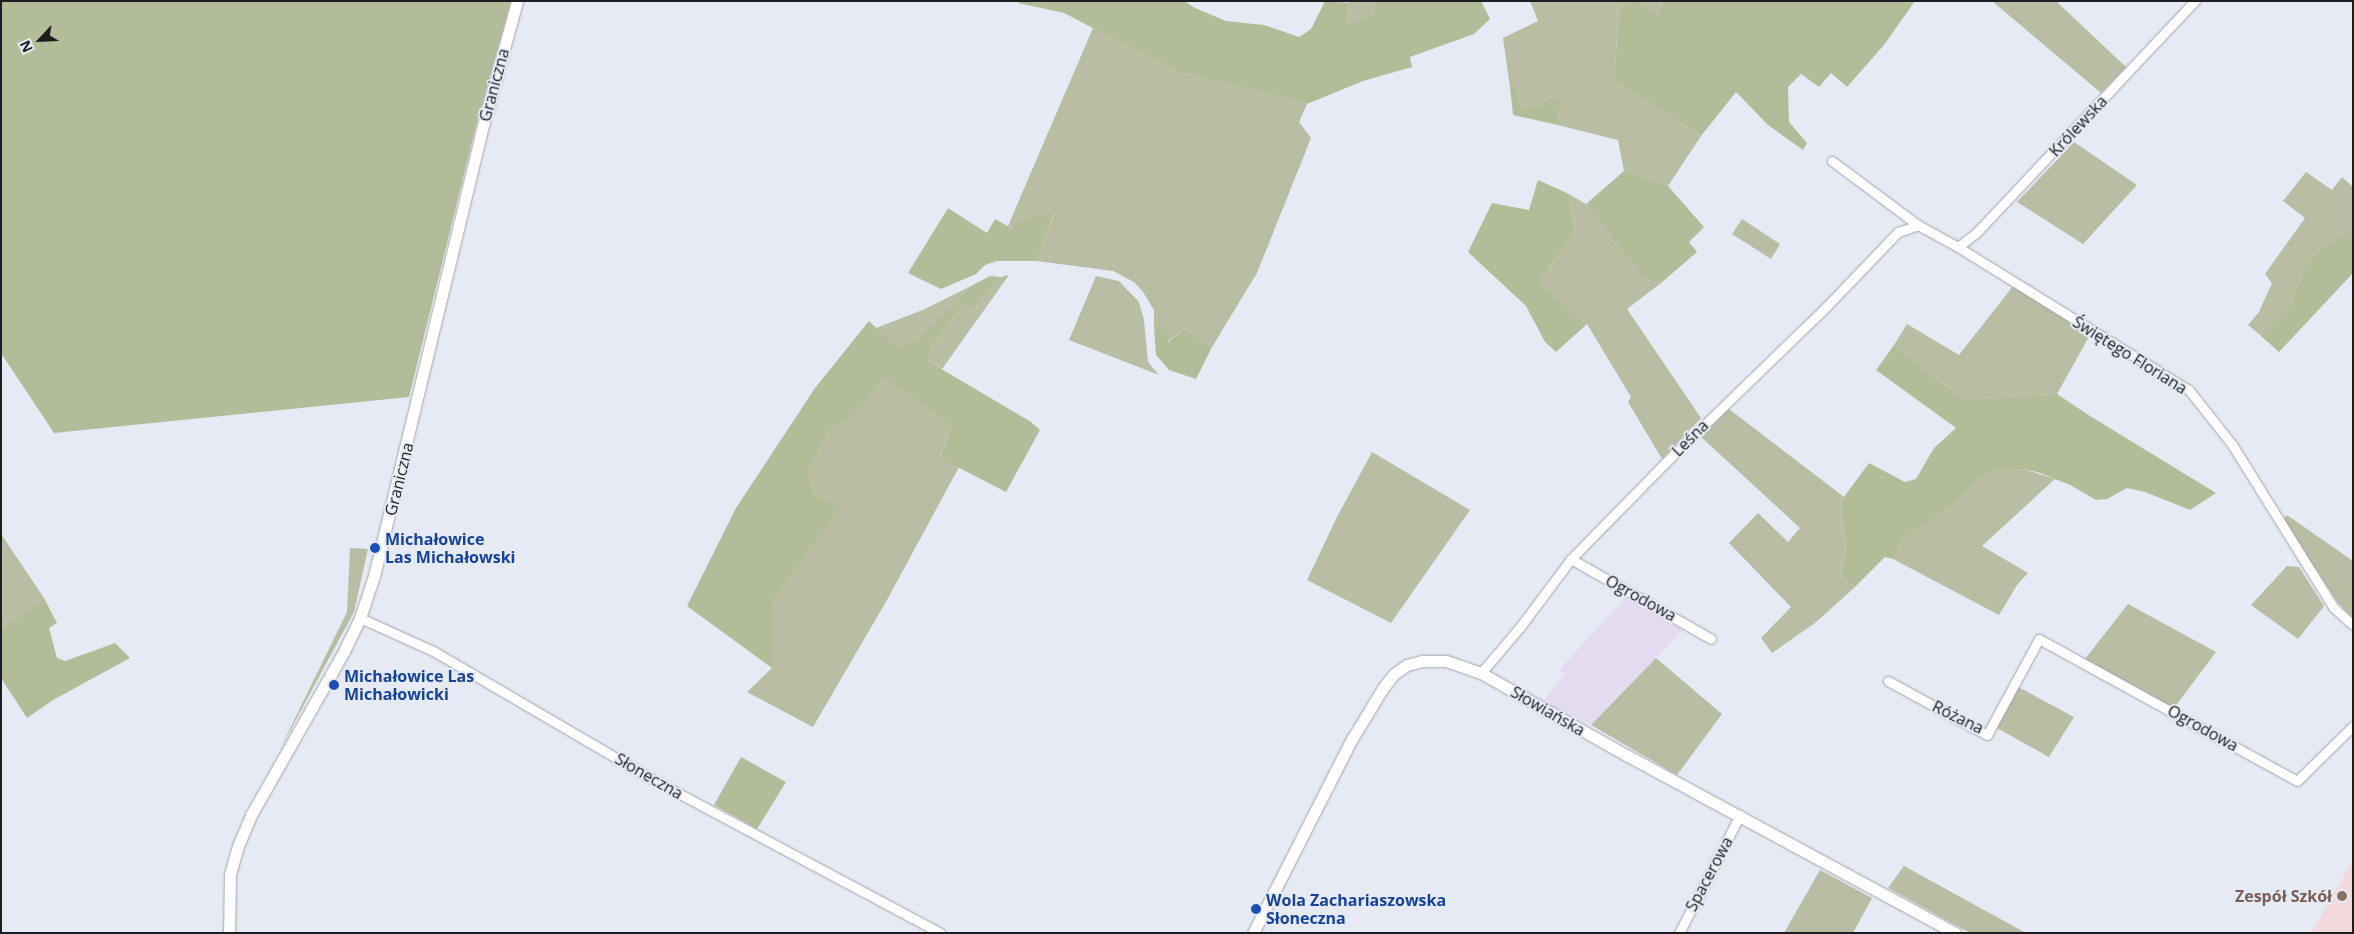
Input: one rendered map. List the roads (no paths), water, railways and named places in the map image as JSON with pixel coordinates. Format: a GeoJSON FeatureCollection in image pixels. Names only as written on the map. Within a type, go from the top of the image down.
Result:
{"type":"FeatureCollection","features":[{"type":"Feature","properties":{"kind":"street","name":"Graniczna"},"geometry":{"type":"LineString","coordinates":[[229,933],[230,874],[238,846],[251,815],[332,673],[360,618],[381,550],[481,133],[516,1]]}},
{"type":"Feature","properties":{"kind":"street","name":"Królewska"},"geometry":{"type":"LineString","coordinates":[[1958,247],[1977,232],[2195,1]]}},
{"type":"Feature","properties":{"kind":"street","name":"Świętego Floriana"},"geometry":{"type":"LineString","coordinates":[[1832,161],[1918,225],[1958,247],[2189,390],[2232,446],[2334,608],[2353,625]]}},
{"type":"Feature","properties":{"kind":"street","name":"Leśna"},"geometry":{"type":"LineString","coordinates":[[1481,673],[1520,627],[1570,559],[1694,434],[1827,306],[1898,232],[1918,225]]}},
{"type":"Feature","properties":{"kind":"street","name":"Ogrodowa"},"geometry":{"type":"LineString","coordinates":[[1570,559],[1711,639]]}},
{"type":"Feature","properties":{"kind":"street","name":"Słoneczna"},"geometry":{"type":"LineString","coordinates":[[360,618],[433,651],[650,778],[940,933]]}},
{"type":"Feature","properties":{"kind":"street","name":"Ogrodowa"},"geometry":{"type":"LineString","coordinates":[[2039,639],[2297,781],[2353,726]]}},
{"type":"Feature","properties":{"kind":"street","name":"Różana"},"geometry":{"type":"LineString","coordinates":[[1888,681],[1987,735],[2039,639]]}},
{"type":"Feature","properties":{"kind":"street","name":"Słowiańska"},"geometry":{"type":"LineString","coordinates":[[1254,933],[1352,739],[1383,688],[1394,674],[1407,665],[1422,661],[1446,661],[1481,673],[1612,748],[1740,815],[1955,933]]}},
{"type":"Feature","properties":{"kind":"street","name":"Spacerowa"},"geometry":{"type":"LineString","coordinates":[[1679,933],[1740,815]]}},
{"type":"Feature","properties":{"kind":"place","name":"Michałowice Las Michałowski"},"geometry":{"type":"Point","coordinates":[375,548]}},
{"type":"Feature","properties":{"kind":"place","name":"Michałowice Las Michałowicki"},"geometry":{"type":"Point","coordinates":[334,685]}},
{"type":"Feature","properties":{"kind":"place","name":"Zespół Szkół"},"geometry":{"type":"Point","coordinates":[2342,896]}},
{"type":"Feature","properties":{"kind":"place","name":"Wola Zachariaszowska Słoneczna"},"geometry":{"type":"Point","coordinates":[1256,909]}}]}
